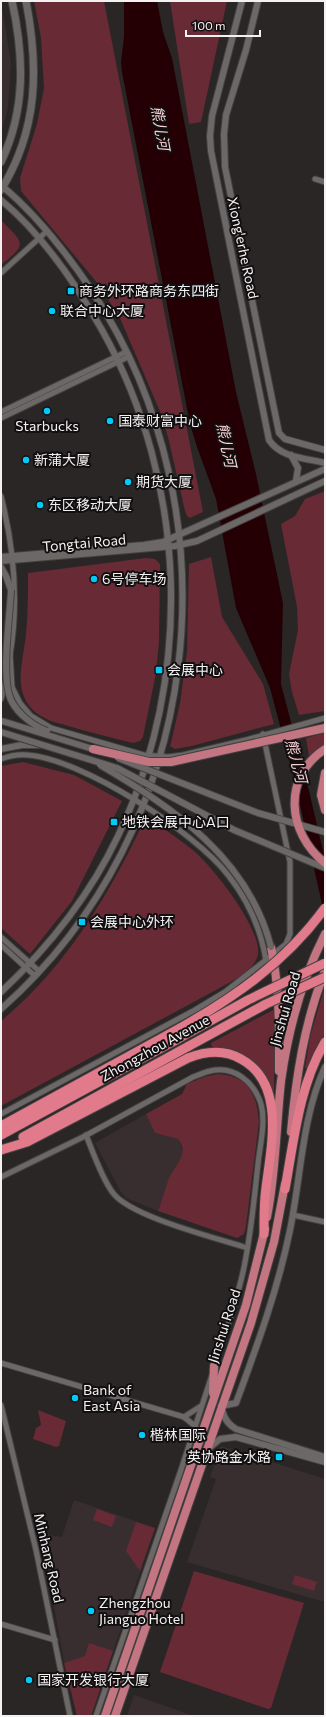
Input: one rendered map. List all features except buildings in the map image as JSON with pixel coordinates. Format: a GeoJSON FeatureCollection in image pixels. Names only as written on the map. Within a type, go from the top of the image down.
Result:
{"type":"FeatureCollection","features":[{"type":"Feature","properties":{"kind":"highway"},"geometry":{"type":"LineString","coordinates":[[1,1126],[174,1036],[226,1002],[262,974],[302,936],[325,908]]}},
{"type":"Feature","properties":{"kind":"highway","name":"Zhongzhou Avenue"},"geometry":{"type":"LineString","coordinates":[[1,1135],[174,1036],[325,963]]}},
{"type":"Feature","properties":{"kind":"highway","name":"Zhongzhou Avenue"},"geometry":{"type":"LineString","coordinates":[[1,1150],[266,1004],[325,976]]}},
{"type":"Feature","properties":{"kind":"highway"},"geometry":{"type":"LineString","coordinates":[[285,1189],[306,1085],[316,1059],[325,1042]]}},
{"type":"Feature","properties":{"kind":"highway"},"geometry":{"type":"LineString","coordinates":[[1,1150],[27,1142],[40,1136],[188,1058],[205,1053],[227,1053],[244,1060],[256,1071],[267,1087],[272,1116],[265,1198],[264,1234]]}},
{"type":"Feature","properties":{"kind":"main road"},"geometry":{"type":"LineString","coordinates":[[1,162],[16,118],[21,83],[20,43],[12,1]]}},
{"type":"Feature","properties":{"kind":"main road"},"geometry":{"type":"LineString","coordinates":[[2,187],[19,152],[32,103],[35,63],[26,1]]}},
{"type":"Feature","properties":{"kind":"main road"},"geometry":{"type":"LineString","coordinates":[[93,749],[149,762],[171,762],[325,728]]}},
{"type":"Feature","properties":{"kind":"main road"},"geometry":{"type":"LineString","coordinates":[[325,749],[316,756],[303,774],[298,785],[294,804],[296,822],[300,833],[310,849],[325,863]]}},
{"type":"Feature","properties":{"kind":"main road"},"geometry":{"type":"LineString","coordinates":[[325,774],[321,795],[325,810]]}},
{"type":"Feature","properties":{"kind":"main road","name":"Jinshui Road"},"geometry":{"type":"LineString","coordinates":[[105,1716],[246,1305],[264,1234],[274,1176],[284,1067],[292,1022],[314,959],[325,934]]}},
{"type":"Feature","properties":{"kind":"main road"},"geometry":{"type":"LineString","coordinates":[[272,951],[277,972],[279,1006],[279,1110]]}},
{"type":"Feature","properties":{"kind":"main road","name":"Jinshui Road"},"geometry":{"type":"LineString","coordinates":[[115,1716],[264,1282],[285,1189],[298,1072],[314,1003],[325,971]]}},
{"type":"Feature","properties":{"kind":"main road"},"geometry":{"type":"LineString","coordinates":[[213,1404],[214,1366]]}},
{"type":"Feature","properties":{"kind":"street","name":"Xiong'erhe Road"},"geometry":{"type":"LineString","coordinates":[[242,1],[212,116],[210,136],[211,151],[269,440],[279,451],[325,463]]}},
{"type":"Feature","properties":{"kind":"street","name":"Xiong'erhe Road"},"geometry":{"type":"LineString","coordinates":[[258,1],[246,50],[226,115],[224,134],[225,167],[279,433],[285,439],[325,450]]}},
{"type":"Feature","properties":{"kind":"street"},"geometry":{"type":"LineString","coordinates":[[315,180],[325,182]]}},
{"type":"Feature","properties":{"kind":"street"},"geometry":{"type":"LineString","coordinates":[[1,1009],[37,974],[60,947],[95,899],[127,842],[143,806],[160,757],[170,716],[181,649],[183,595],[179,535],[170,476],[151,410],[127,354],[98,300],[47,231],[2,187]]}},
{"type":"Feature","properties":{"kind":"street"},"geometry":{"type":"LineString","coordinates":[[1,200],[38,239],[88,306],[117,359],[140,414],[149,441],[158,479],[169,547],[172,595],[170,648],[160,708],[148,755],[133,800],[117,837],[85,893],[28,965],[1,992]]}},
{"type":"Feature","properties":{"kind":"street"},"geometry":{"type":"LineString","coordinates":[[1,272],[47,231]]}},
{"type":"Feature","properties":{"kind":"street"},"geometry":{"type":"LineString","coordinates":[[1,418],[127,354]]}},
{"type":"Feature","properties":{"kind":"street"},"geometry":{"type":"LineString","coordinates":[[1,412],[117,359]]}},
{"type":"Feature","properties":{"kind":"street"},"geometry":{"type":"LineString","coordinates":[[291,455],[298,468],[296,481]]}},
{"type":"Feature","properties":{"kind":"street"},"geometry":{"type":"LineString","coordinates":[[296,481],[325,469]]}},
{"type":"Feature","properties":{"kind":"street","name":"Tongtai Road"},"geometry":{"type":"LineString","coordinates":[[1,561],[12,558],[144,545],[168,540],[296,481]]}},
{"type":"Feature","properties":{"kind":"street","name":"Tongtai Road"},"geometry":{"type":"LineString","coordinates":[[1,557],[12,558],[180,545],[197,540],[325,481]]}},
{"type":"Feature","properties":{"kind":"street"},"geometry":{"type":"LineString","coordinates":[[1,496],[12,558],[14,605],[10,653],[1,699]]}},
{"type":"Feature","properties":{"kind":"street"},"geometry":{"type":"LineString","coordinates":[[1,567],[6,576],[10,590],[6,668],[9,695],[12,702],[24,716],[41,728],[69,741]]}},
{"type":"Feature","properties":{"kind":"street"},"geometry":{"type":"LineString","coordinates":[[10,653],[11,679],[14,692],[20,703],[31,716],[51,728],[148,755],[160,757],[183,755],[325,718]]}},
{"type":"Feature","properties":{"kind":"street"},"geometry":{"type":"LineString","coordinates":[[1,720],[93,749],[258,813],[325,832]]}},
{"type":"Feature","properties":{"kind":"street"},"geometry":{"type":"LineString","coordinates":[[1,732],[128,773],[234,830],[325,868]]}},
{"type":"Feature","properties":{"kind":"street"},"geometry":{"type":"LineString","coordinates":[[1,1114],[195,1010],[225,992],[266,961],[272,951],[286,944],[290,934],[290,862],[263,734]]}},
{"type":"Feature","properties":{"kind":"street"},"geometry":{"type":"LineString","coordinates":[[1,749],[22,745],[43,745]]}},
{"type":"Feature","properties":{"kind":"street"},"geometry":{"type":"LineString","coordinates":[[1,759],[14,755],[30,755],[60,763],[98,779],[143,806],[198,844],[228,875],[250,910],[258,929],[266,961]]}},
{"type":"Feature","properties":{"kind":"street"},"geometry":{"type":"LineString","coordinates":[[90,760],[119,776],[172,813],[213,845],[233,868],[255,903],[272,951]]}},
{"type":"Feature","properties":{"kind":"street"},"geometry":{"type":"LineString","coordinates":[[1,937],[37,974]]}},
{"type":"Feature","properties":{"kind":"street"},"geometry":{"type":"LineString","coordinates":[[1,946],[28,965]]}},
{"type":"Feature","properties":{"kind":"street"},"geometry":{"type":"LineString","coordinates":[[325,1068],[316,1087],[311,1108],[293,1214],[278,1282],[260,1340],[236,1403],[221,1406],[224,1417],[230,1426],[236,1429],[325,1457]]}},
{"type":"Feature","properties":{"kind":"street"},"geometry":{"type":"LineString","coordinates":[[1,1177],[86,1135],[193,1077],[210,1071],[229,1071],[246,1079],[257,1094],[261,1105],[263,1126],[247,1248],[239,1288],[195,1426],[96,1716]]}},
{"type":"Feature","properties":{"kind":"street"},"geometry":{"type":"LineString","coordinates":[[86,1135],[112,1192],[126,1206],[180,1227],[247,1248]]}},
{"type":"Feature","properties":{"kind":"street"},"geometry":{"type":"LineString","coordinates":[[293,1214],[325,1222]]}},
{"type":"Feature","properties":{"kind":"street"},"geometry":{"type":"LineString","coordinates":[[1,1362],[184,1417],[195,1426],[201,1438]]}},
{"type":"Feature","properties":{"kind":"street","name":"Minhang Road"},"geometry":{"type":"LineString","coordinates":[[1,1405],[36,1550],[70,1716]]}},
{"type":"Feature","properties":{"kind":"street"},"geometry":{"type":"LineString","coordinates":[[184,1417],[202,1405]]}},
{"type":"Feature","properties":{"kind":"street"},"geometry":{"type":"LineString","coordinates":[[206,1450],[220,1439],[236,1437],[325,1462]]}},
{"type":"Feature","properties":{"kind":"street"},"geometry":{"type":"LineString","coordinates":[[1,1624],[55,1640]]}},
{"type":"Feature","properties":{"kind":"shaded area"},"geometry":{"type":"Polygon","coordinates":[[[1,1],[11,63],[8,108],[1,133],[1,1]]]}},
{"type":"Feature","properties":{"kind":"shaded area"},"geometry":{"type":"Polygon","coordinates":[[[34,1],[104,1],[203,512],[190,518],[187,516],[185,511],[162,416],[120,318],[99,285],[21,191],[20,178],[37,124],[44,88],[41,38],[34,1]]]}},
{"type":"Feature","properties":{"kind":"shaded area"},"geometry":{"type":"Polygon","coordinates":[[[170,1],[227,1],[201,122],[189,124],[170,1]]]}},
{"type":"Feature","properties":{"kind":"shaded area"},"geometry":{"type":"Polygon","coordinates":[[[1,220],[20,243],[16,252],[1,265],[1,220]]]}},
{"type":"Feature","properties":{"kind":"shaded area"},"geometry":{"type":"Polygon","coordinates":[[[325,491],[325,711],[299,715],[292,692],[289,674],[298,630],[297,607],[281,524],[295,516],[305,499],[325,491]]]}},
{"type":"Feature","properties":{"kind":"shaded area"},"geometry":{"type":"Polygon","coordinates":[[[211,557],[222,617],[263,684],[274,724],[192,746],[175,749],[170,746],[180,703],[187,652],[189,564],[211,557]]]}},
{"type":"Feature","properties":{"kind":"shaded area"},"geometry":{"type":"Polygon","coordinates":[[[146,558],[155,559],[160,564],[159,641],[156,673],[143,737],[140,741],[133,743],[45,718],[26,702],[22,691],[21,669],[27,626],[28,573],[146,558]]]}},
{"type":"Feature","properties":{"kind":"shaded area"},"geometry":{"type":"Polygon","coordinates":[[[325,733],[325,744],[309,756],[306,738],[325,733]]]}},
{"type":"Feature","properties":{"kind":"shaded area"},"geometry":{"type":"Polygon","coordinates":[[[23,762],[74,775],[122,801],[72,901],[30,954],[1,928],[1,766],[23,762]]]}},
{"type":"Feature","properties":{"kind":"shaded area"},"geometry":{"type":"Polygon","coordinates":[[[148,820],[155,822],[194,851],[203,859],[225,886],[246,918],[254,934],[258,947],[257,958],[254,964],[250,969],[233,981],[1,1106],[1,1021],[24,1001],[45,979],[64,955],[99,904],[115,878],[143,823],[148,820]]]}},
{"type":"Feature","properties":{"kind":"shaded area"},"geometry":{"type":"Polygon","coordinates":[[[325,986],[325,1034],[307,1068],[305,1068],[310,1037],[325,986]]]}},
{"type":"Feature","properties":{"kind":"shaded area"},"geometry":{"type":"Polygon","coordinates":[[[273,1010],[275,1014],[274,1092],[272,1095],[268,1083],[257,1066],[243,1057],[212,1048],[211,1043],[273,1010]]]}},
{"type":"Feature","properties":{"kind":"shaded area"},"geometry":{"type":"Polygon","coordinates":[[[218,1074],[229,1076],[244,1083],[253,1095],[258,1112],[259,1122],[246,1226],[244,1234],[237,1238],[158,1211],[169,1178],[182,1155],[182,1150],[178,1139],[155,1133],[146,1114],[182,1094],[187,1084],[204,1077],[218,1074]]]}},
{"type":"Feature","properties":{"kind":"shaded area"},"geometry":{"type":"Polygon","coordinates":[[[146,1114],[155,1133],[178,1139],[183,1153],[180,1162],[170,1176],[158,1211],[126,1198],[121,1192],[95,1143],[146,1114]]]}},
{"type":"Feature","properties":{"kind":"shaded area"},"geometry":{"type":"Polygon","coordinates":[[[38,1410],[66,1421],[59,1446],[56,1447],[33,1439],[36,1428],[41,1425],[38,1410]]]}},
{"type":"Feature","properties":{"kind":"shaded area"},"geometry":{"type":"Polygon","coordinates":[[[221,1446],[325,1479],[325,1602],[187,1562],[216,1479],[210,1477],[221,1446]]]}},
{"type":"Feature","properties":{"kind":"shaded area","name":"Zhengzhou Jianguo Hotel"},"geometry":{"type":"Polygon","coordinates":[[[74,1500],[155,1528],[91,1716],[77,1716],[63,1656],[41,1534],[62,1537],[74,1500]]]}},
{"type":"Feature","properties":{"kind":"shaded area"},"geometry":{"type":"Polygon","coordinates":[[[97,1509],[116,1516],[112,1527],[93,1520],[97,1509]]]}},
{"type":"Feature","properties":{"kind":"shaded area"},"geometry":{"type":"Polygon","coordinates":[[[136,1522],[155,1528],[140,1571],[126,1551],[136,1522]]]}},
{"type":"Feature","properties":{"kind":"shaded area"},"geometry":{"type":"Polygon","coordinates":[[[194,1571],[304,1603],[271,1708],[268,1709],[160,1672],[194,1571]]]}},
{"type":"Feature","properties":{"kind":"shaded area"},"geometry":{"type":"Polygon","coordinates":[[[295,1575],[317,1582],[314,1591],[292,1584],[295,1575]]]}},
{"type":"Feature","properties":{"kind":"shaded area"},"geometry":{"type":"Polygon","coordinates":[[[89,1643],[113,1651],[91,1716],[77,1716],[64,1663],[85,1656],[89,1643]]]}},
{"type":"Feature","properties":{"kind":"shaded area"},"geometry":{"type":"Polygon","coordinates":[[[134,1695],[194,1716],[127,1716],[134,1695]]]}},
{"type":"Feature","properties":{"kind":"water","name":"熊儿河"},"geometry":{"type":"Polygon","coordinates":[[[124,1],[157,1],[163,32],[172,58],[236,392],[256,474],[283,603],[281,684],[325,859],[325,918],[295,782],[270,688],[236,608],[216,499],[190,424],[122,72],[121,62],[124,37],[124,1]]]}},
{"type":"Feature","properties":{"kind":"place","name":"商务外环路商务东四街"},"geometry":{"type":"Point","coordinates":[71,291]}},
{"type":"Feature","properties":{"kind":"place","name":"联合中心大厦"},"geometry":{"type":"Point","coordinates":[52,311]}},
{"type":"Feature","properties":{"kind":"place","name":"Starbucks"},"geometry":{"type":"Point","coordinates":[47,411]}},
{"type":"Feature","properties":{"kind":"place","name":"国泰财富中心"},"geometry":{"type":"Point","coordinates":[110,421]}},
{"type":"Feature","properties":{"kind":"place","name":"新蒲大厦"},"geometry":{"type":"Point","coordinates":[26,460]}},
{"type":"Feature","properties":{"kind":"place","name":"期货大厦"},"geometry":{"type":"Point","coordinates":[128,482]}},
{"type":"Feature","properties":{"kind":"place","name":"东区移动大厦"},"geometry":{"type":"Point","coordinates":[40,505]}},
{"type":"Feature","properties":{"kind":"place","name":"6号停车场"},"geometry":{"type":"Point","coordinates":[94,579]}},
{"type":"Feature","properties":{"kind":"place","name":"会展中心"},"geometry":{"type":"Point","coordinates":[159,670]}},
{"type":"Feature","properties":{"kind":"place","name":"地铁会展中心A口"},"geometry":{"type":"Point","coordinates":[114,822]}},
{"type":"Feature","properties":{"kind":"place","name":"会展中心外环"},"geometry":{"type":"Point","coordinates":[82,922]}},
{"type":"Feature","properties":{"kind":"place","name":"Bank of East Asia"},"geometry":{"type":"Point","coordinates":[75,1398]}},
{"type":"Feature","properties":{"kind":"place","name":"楷林国际"},"geometry":{"type":"Point","coordinates":[142,1435]}},
{"type":"Feature","properties":{"kind":"place","name":"英协路金水路"},"geometry":{"type":"Point","coordinates":[279,1457]}},
{"type":"Feature","properties":{"kind":"place","name":"Zhengzhou Jianguo Hotel"},"geometry":{"type":"Point","coordinates":[91,1611]}},
{"type":"Feature","properties":{"kind":"place","name":"国家开发银行大厦"},"geometry":{"type":"Point","coordinates":[29,1680]}}]}
